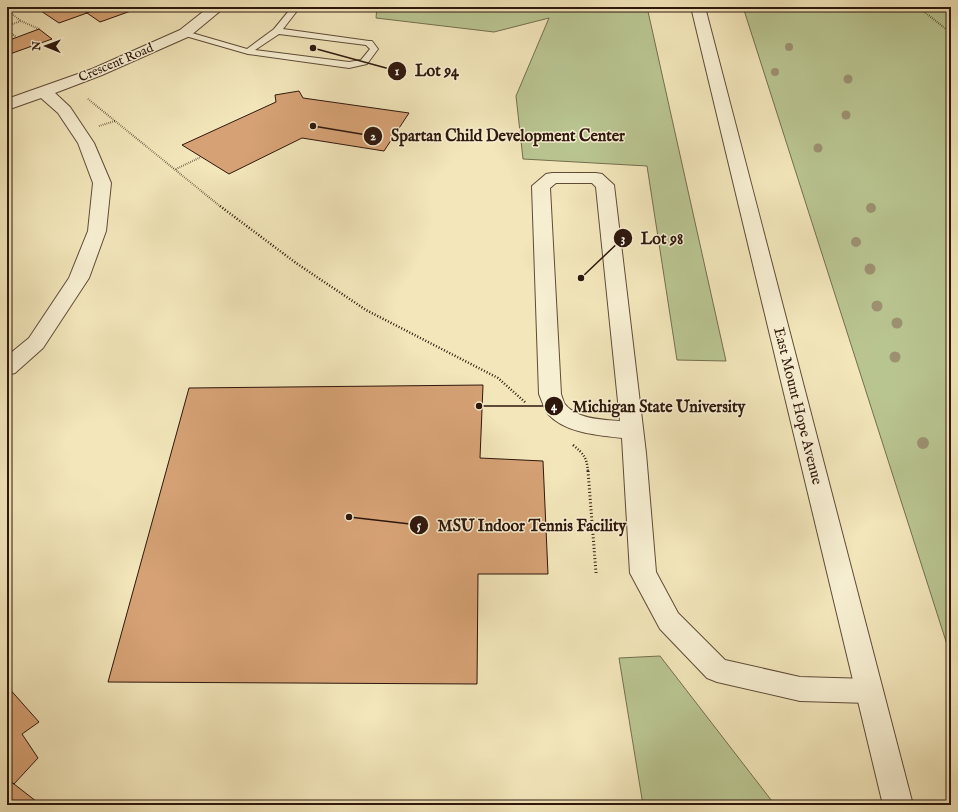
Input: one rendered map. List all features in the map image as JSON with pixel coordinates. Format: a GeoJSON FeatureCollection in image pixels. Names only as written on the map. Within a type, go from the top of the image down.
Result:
{"type":"FeatureCollection","features":[{"type":"Feature","properties":{"kind":"street","name":"Crescent Road"},"geometry":{"type":"LineString","coordinates":[[7,106],[97,72],[185,33],[218,7]]}},
{"type":"Feature","properties":{"kind":"street","name":"East Mount Hope Avenue"},"geometry":{"type":"LineString","coordinates":[[698,7],[898,805]]}},
{"type":"Feature","properties":{"kind":"street"},"geometry":{"type":"LineString","coordinates":[[7,368],[36,343],[79,278],[97,231],[102,184],[86,143],[64,110],[44,92]]}},
{"type":"Feature","properties":{"kind":"street"},"geometry":{"type":"LineString","coordinates":[[632,431],[600,427],[571,419],[556,408],[550,394],[541,186],[552,178],[596,178],[605,185],[635,453],[643,573],[669,621],[717,670],[800,689],[869,692]]}},
{"type":"Feature","properties":{"kind":"lane"},"geometry":{"type":"LineString","coordinates":[[248,52],[278,31],[296,7]]}},
{"type":"Feature","properties":{"kind":"lane"},"geometry":{"type":"LineString","coordinates":[[185,33],[248,52],[349,65],[364,62],[374,49],[369,43],[278,31]]}},
{"type":"Feature","properties":{"kind":"path"},"geometry":{"type":"LineString","coordinates":[[87,13],[89,7]]}},
{"type":"Feature","properties":{"kind":"path"},"geometry":{"type":"LineString","coordinates":[[918,7],[946,29],[951,36]]}},
{"type":"Feature","properties":{"kind":"path"},"geometry":{"type":"LineString","coordinates":[[7,10],[21,21],[39,29]]}},
{"type":"Feature","properties":{"kind":"path"},"geometry":{"type":"LineString","coordinates":[[7,26],[21,21]]}},
{"type":"Feature","properties":{"kind":"path"},"geometry":{"type":"LineString","coordinates":[[7,30],[16,37]]}},
{"type":"Feature","properties":{"kind":"path"},"geometry":{"type":"LineString","coordinates":[[88,99],[218,204],[296,263],[366,310],[498,378],[531,407]]}},
{"type":"Feature","properties":{"kind":"path"},"geometry":{"type":"LineString","coordinates":[[176,169],[201,157]]}},
{"type":"Feature","properties":{"kind":"path"},"geometry":{"type":"LineString","coordinates":[[571,442],[582,453],[587,464],[596,573]]}},
{"type":"Feature","properties":{"kind":"green space"},"geometry":{"type":"Polygon","coordinates":[[[377,7],[647,7],[726,361],[677,360],[647,166],[523,159],[516,96],[549,18],[494,32],[376,18],[377,7]]]}},
{"type":"Feature","properties":{"kind":"green space"},"geometry":{"type":"Polygon","coordinates":[[[743,7],[951,7],[951,657],[743,7]]]}},
{"type":"Feature","properties":{"kind":"green space"},"geometry":{"type":"Polygon","coordinates":[[[660,656],[775,805],[643,805],[619,658],[660,656]]]}},
{"type":"Feature","properties":{"kind":"building"},"geometry":{"type":"Polygon","coordinates":[[[35,7],[79,7],[87,13],[59,23],[35,7]]]}},
{"type":"Feature","properties":{"kind":"building"},"geometry":{"type":"Polygon","coordinates":[[[101,7],[142,7],[100,22],[87,13],[101,7]]]}},
{"type":"Feature","properties":{"kind":"building"},"geometry":{"type":"Polygon","coordinates":[[[39,29],[52,39],[7,55],[7,41],[39,29]]]}},
{"type":"Feature","properties":{"kind":"building"},"geometry":{"type":"Polygon","coordinates":[[[299,91],[303,98],[409,113],[384,151],[302,138],[229,174],[182,145],[276,102],[275,95],[299,91]]]}},
{"type":"Feature","properties":{"kind":"building"},"geometry":{"type":"Polygon","coordinates":[[[483,385],[480,458],[543,461],[548,574],[478,574],[477,684],[108,682],[189,388],[483,385]]]}},
{"type":"Feature","properties":{"kind":"building"},"geometry":{"type":"Polygon","coordinates":[[[7,686],[39,722],[22,734],[38,758],[14,784],[7,779],[7,686]]]}},
{"type":"Feature","properties":{"kind":"building"},"geometry":{"type":"Polygon","coordinates":[[[7,779],[14,784],[41,805],[7,805],[7,779]]]}},
{"type":"Feature","properties":{"kind":"place","name":"Lot 94"},"geometry":{"type":"Point","coordinates":[313,48]}},
{"type":"Feature","properties":{"kind":"place","name":"Spartan Child Development Center"},"geometry":{"type":"Point","coordinates":[313,126]}},
{"type":"Feature","properties":{"kind":"place","name":"Lot 98"},"geometry":{"type":"Point","coordinates":[581,278]}},
{"type":"Feature","properties":{"kind":"place","name":"Michigan State University"},"geometry":{"type":"Point","coordinates":[479,406]}},
{"type":"Feature","properties":{"kind":"place","name":"MSU Indoor Tennis Facility"},"geometry":{"type":"Point","coordinates":[349,517]}}]}
